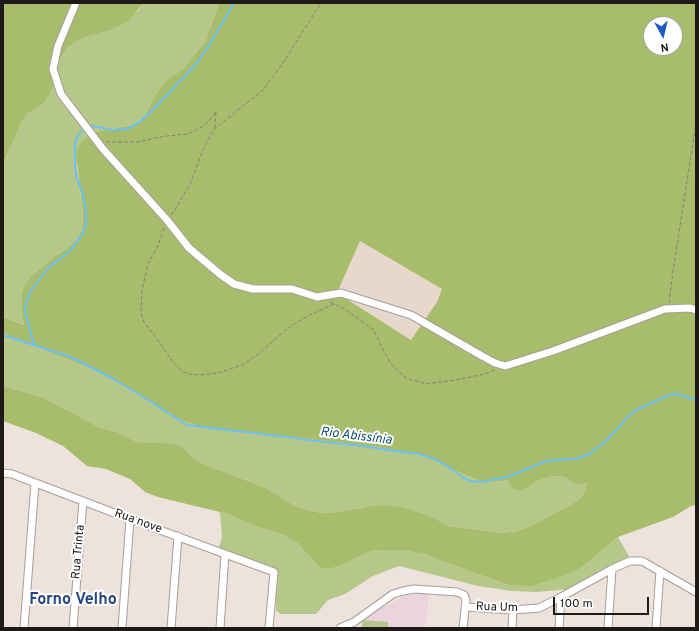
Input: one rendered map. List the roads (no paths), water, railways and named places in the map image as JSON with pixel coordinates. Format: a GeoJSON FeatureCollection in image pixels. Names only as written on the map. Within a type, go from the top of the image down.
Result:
{"type":"FeatureCollection","features":[{"type":"Feature","properties":{"kind":"street"},"geometry":{"type":"LineString","coordinates":[[75,3],[58,46],[53,69],[60,94],[98,143],[189,248],[234,284],[253,289],[292,289],[317,297],[341,293],[412,315],[482,356],[495,363],[505,366],[553,351],[665,309],[690,308],[696,310]]}},
{"type":"Feature","properties":{"kind":"street","name":"Rua nove"},"geometry":{"type":"LineString","coordinates":[[3,473],[12,474],[274,572],[269,628]]}},
{"type":"Feature","properties":{"kind":"street"},"geometry":{"type":"LineString","coordinates":[[24,628],[35,483]]}},
{"type":"Feature","properties":{"kind":"street","name":"Rua Trinta"},"geometry":{"type":"LineString","coordinates":[[73,628],[83,501]]}},
{"type":"Feature","properties":{"kind":"street"},"geometry":{"type":"LineString","coordinates":[[122,628],[130,519]]}},
{"type":"Feature","properties":{"kind":"street"},"geometry":{"type":"LineString","coordinates":[[172,628],[178,536]]}},
{"type":"Feature","properties":{"kind":"street"},"geometry":{"type":"LineString","coordinates":[[220,628],[225,554]]}},
{"type":"Feature","properties":{"kind":"street","name":"Rua Um"},"geometry":{"type":"LineString","coordinates":[[340,628],[354,622],[393,594],[403,590],[414,589],[457,592],[464,595],[466,600],[465,607],[513,610],[539,608],[630,561],[642,561],[660,571]]}},
{"type":"Feature","properties":{"kind":"street"},"geometry":{"type":"LineString","coordinates":[[608,628],[612,569]]}},
{"type":"Feature","properties":{"kind":"street"},"geometry":{"type":"LineString","coordinates":[[656,628],[660,571],[696,592]]}},
{"type":"Feature","properties":{"kind":"street"},"geometry":{"type":"LineString","coordinates":[[559,628],[561,597]]}},
{"type":"Feature","properties":{"kind":"street"},"geometry":{"type":"LineString","coordinates":[[463,628],[465,607]]}},
{"type":"Feature","properties":{"kind":"street"},"geometry":{"type":"LineString","coordinates":[[512,628],[513,610]]}},
{"type":"Feature","properties":{"kind":"street"},"geometry":{"type":"LineString","coordinates":[[269,628],[276,628]]}},
{"type":"Feature","properties":{"kind":"waterway"},"geometry":{"type":"LineString","coordinates":[[88,126],[113,130],[127,129],[138,123],[149,114],[196,64],[234,3]]}},
{"type":"Feature","properties":{"kind":"waterway"},"geometry":{"type":"LineString","coordinates":[[34,345],[25,311],[30,292],[48,268],[71,250],[83,233],[86,223],[85,205],[75,167],[75,145],[77,137],[84,129]]}},
{"type":"Feature","properties":{"kind":"waterway","name":"Rio Abissínia"},"geometry":{"type":"LineString","coordinates":[[3,335],[68,356],[85,364],[142,396],[187,425],[420,454],[439,461],[470,481],[481,482],[507,477],[544,462],[579,458],[589,454],[605,442],[636,410],[669,395],[677,394],[696,400]]}},
{"type":"Feature","properties":{"kind":"district","name":"Forno Velho"},"geometry":{"type":"Point","coordinates":[73,601]}}]}
